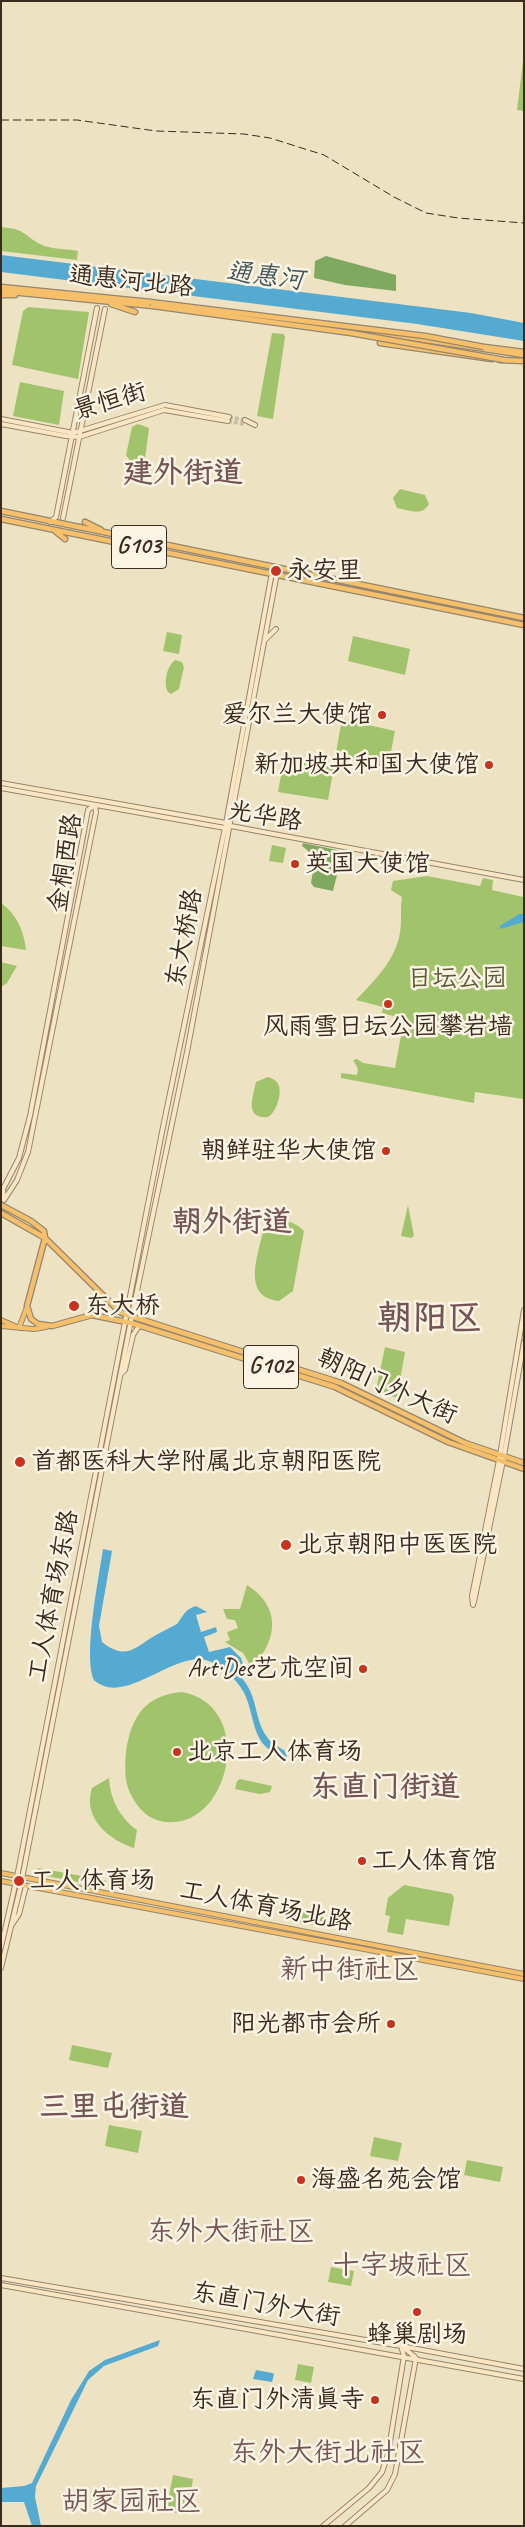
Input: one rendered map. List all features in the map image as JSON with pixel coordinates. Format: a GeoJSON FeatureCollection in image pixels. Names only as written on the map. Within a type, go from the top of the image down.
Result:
{"type":"FeatureCollection","features":[{"type":"Feature","properties":{"kind":"highway","name":"通惠河北路"},"geometry":{"type":"LineString","coordinates":[[3,290],[33,295],[151,304],[351,333],[504,360]]}},
{"type":"Feature","properties":{"kind":"highway","name":"通惠河北路"},"geometry":{"type":"LineString","coordinates":[[3,290],[151,304],[425,336],[524,352]]}},
{"type":"Feature","properties":{"kind":"highway"},"geometry":{"type":"LineString","coordinates":[[100,301],[135,312]]}},
{"type":"Feature","properties":{"kind":"highway"},"geometry":{"type":"LineString","coordinates":[[349,328],[524,356]]}},
{"type":"Feature","properties":{"kind":"highway"},"geometry":{"type":"LineString","coordinates":[[380,343],[478,359],[524,361]]}},
{"type":"Feature","properties":{"kind":"highway","name":"G103"},"geometry":{"type":"LineString","coordinates":[[1,511],[524,618]]}},
{"type":"Feature","properties":{"kind":"highway","name":"G103"},"geometry":{"type":"LineString","coordinates":[[1,519],[524,625]]}},
{"type":"Feature","properties":{"kind":"highway"},"geometry":{"type":"LineString","coordinates":[[85,522],[107,533]]}},
{"type":"Feature","properties":{"kind":"highway"},"geometry":{"type":"LineString","coordinates":[[53,529],[64,539]]}},
{"type":"Feature","properties":{"kind":"highway"},"geometry":{"type":"LineString","coordinates":[[122,550],[140,547]]}},
{"type":"Feature","properties":{"kind":"highway","name":"G102"},"geometry":{"type":"LineString","coordinates":[[1,1205],[37,1225],[44,1231],[45,1238]]}},
{"type":"Feature","properties":{"kind":"highway","name":"G102"},"geometry":{"type":"LineString","coordinates":[[1,1213],[45,1238]]}},
{"type":"Feature","properties":{"kind":"highway"},"geometry":{"type":"LineString","coordinates":[[45,1238],[27,1306],[31,1319],[46,1327]]}},
{"type":"Feature","properties":{"kind":"highway","name":"朝阳门外大街"},"geometry":{"type":"LineString","coordinates":[[45,1238],[120,1312],[340,1383],[465,1443],[524,1463]]}},
{"type":"Feature","properties":{"kind":"highway","name":"G102"},"geometry":{"type":"LineString","coordinates":[[46,1327],[92,1315],[128,1322]]}},
{"type":"Feature","properties":{"kind":"highway","name":"朝阳门外大街"},"geometry":{"type":"LineString","coordinates":[[128,1322],[335,1387],[448,1442],[524,1469]]}},
{"type":"Feature","properties":{"kind":"main road"},"geometry":{"type":"LineString","coordinates":[[50,522],[56,517],[97,308]]}},
{"type":"Feature","properties":{"kind":"main road"},"geometry":{"type":"LineString","coordinates":[[64,518],[105,309]]}},
{"type":"Feature","properties":{"kind":"main road"},"geometry":{"type":"LineString","coordinates":[[95,320],[101,320],[99,338]]}},
{"type":"Feature","properties":{"kind":"main road","name":"景恒街"},"geometry":{"type":"LineString","coordinates":[[1,424],[73,435],[164,410],[228,419]]}},
{"type":"Feature","properties":{"kind":"main road","name":"景恒街"},"geometry":{"type":"LineString","coordinates":[[1,419],[73,435]]}},
{"type":"Feature","properties":{"kind":"main road"},"geometry":{"type":"LineString","coordinates":[[64,477],[60,504],[66,508]]}},
{"type":"Feature","properties":{"kind":"main road","name":"东大桥路"},"geometry":{"type":"LineString","coordinates":[[129,1316],[186,1061],[265,640],[275,568]]}},
{"type":"Feature","properties":{"kind":"main road","name":"东大桥路"},"geometry":{"type":"LineString","coordinates":[[129,1316],[274,575]]}},
{"type":"Feature","properties":{"kind":"main road"},"geometry":{"type":"LineString","coordinates":[[265,640],[276,628]]}},
{"type":"Feature","properties":{"kind":"main road","name":"光华路"},"geometry":{"type":"LineString","coordinates":[[1,783],[226,823]]}},
{"type":"Feature","properties":{"kind":"main road","name":"光华路"},"geometry":{"type":"LineString","coordinates":[[1,788],[224,828],[231,826],[524,880]]}},
{"type":"Feature","properties":{"kind":"main road","name":"金桐西路"},"geometry":{"type":"LineString","coordinates":[[95,805],[96,812],[28,1152],[17,1180],[4,1200],[3,1189],[19,1158],[30,1116],[88,810],[95,805]]}},
{"type":"Feature","properties":{"kind":"main road"},"geometry":{"type":"LineString","coordinates":[[19,1328],[27,1306]]}},
{"type":"Feature","properties":{"kind":"main road"},"geometry":{"type":"LineString","coordinates":[[501,1462],[472,1596],[473,1605],[501,1462],[524,1310]]}},
{"type":"Feature","properties":{"kind":"main road"},"geometry":{"type":"LineString","coordinates":[[128,1322],[129,1316]]}},
{"type":"Feature","properties":{"kind":"main road"},"geometry":{"type":"LineString","coordinates":[[1,1320],[19,1328]]}},
{"type":"Feature","properties":{"kind":"main road","name":"工人体育场东路"},"geometry":{"type":"LineString","coordinates":[[1,1968],[9,1928],[19,1914],[23,1885],[22,1878],[121,1374],[128,1322]]}},
{"type":"Feature","properties":{"kind":"main road","name":"工人体育场东路"},"geometry":{"type":"LineString","coordinates":[[1,1947],[17,1877],[128,1322]]}},
{"type":"Feature","properties":{"kind":"main road"},"geometry":{"type":"LineString","coordinates":[[1,1326],[34,1329],[46,1327]]}},
{"type":"Feature","properties":{"kind":"main road"},"geometry":{"type":"LineString","coordinates":[[121,1374],[125,1370],[134,1331],[139,1326]]}},
{"type":"Feature","properties":{"kind":"main road"},"geometry":{"type":"LineString","coordinates":[[502,1456],[524,1342]]}},
{"type":"Feature","properties":{"kind":"main road","name":"工人体育场北路"},"geometry":{"type":"LineString","coordinates":[[1,1873],[524,1974]]}},
{"type":"Feature","properties":{"kind":"main road","name":"工人体育场北路"},"geometry":{"type":"LineString","coordinates":[[1,1881],[524,1979]]}},
{"type":"Feature","properties":{"kind":"main road","name":"东直门外大街"},"geometry":{"type":"LineString","coordinates":[[1,2278],[401,2346],[524,2369]]}},
{"type":"Feature","properties":{"kind":"main road","name":"东直门外大街"},"geometry":{"type":"LineString","coordinates":[[1,2285],[416,2358]]}},
{"type":"Feature","properties":{"kind":"main road"},"geometry":{"type":"LineString","coordinates":[[323,2526],[375,2482],[382,2472],[388,2454],[404,2356],[401,2346]]}},
{"type":"Feature","properties":{"kind":"main road"},"geometry":{"type":"LineString","coordinates":[[401,2346],[416,2358],[524,2379]]}},
{"type":"Feature","properties":{"kind":"main road"},"geometry":{"type":"LineString","coordinates":[[345,2526],[387,2490],[396,2474],[416,2358]]}},
{"type":"Feature","properties":{"kind":"main road"},"geometry":{"type":"LineString","coordinates":[[388,2454],[399,2457]]}},
{"type":"Feature","properties":{"kind":"green space"},"geometry":{"type":"Polygon","coordinates":[[[524,53],[524,111],[517,110],[524,53]]]}},
{"type":"Feature","properties":{"kind":"green space"},"geometry":{"type":"Polygon","coordinates":[[[1,227],[23,232],[44,246],[78,251],[77,260],[1,251],[1,227]]]}},
{"type":"Feature","properties":{"kind":"green space"},"geometry":{"type":"Polygon","coordinates":[[[326,256],[396,275],[396,291],[345,285],[314,278],[315,261],[326,256]]]}},
{"type":"Feature","properties":{"kind":"green space"},"geometry":{"type":"Polygon","coordinates":[[[28,307],[89,312],[78,379],[12,365],[23,311],[28,307]]]}},
{"type":"Feature","properties":{"kind":"green space"},"geometry":{"type":"Polygon","coordinates":[[[272,333],[284,334],[285,337],[273,419],[257,416],[272,333]]]}},
{"type":"Feature","properties":{"kind":"green space"},"geometry":{"type":"Polygon","coordinates":[[[20,382],[64,391],[59,425],[13,416],[20,382]]]}},
{"type":"Feature","properties":{"kind":"green space"},"geometry":{"type":"Polygon","coordinates":[[[138,424],[149,428],[145,459],[139,464],[131,462],[126,455],[132,427],[138,424]]]}},
{"type":"Feature","properties":{"kind":"green space"},"geometry":{"type":"Polygon","coordinates":[[[400,489],[425,495],[429,504],[419,512],[397,508],[393,498],[400,489]]]}},
{"type":"Feature","properties":{"kind":"green space"},"geometry":{"type":"Polygon","coordinates":[[[167,632],[182,635],[179,654],[163,651],[167,632]]]}},
{"type":"Feature","properties":{"kind":"green space"},"geometry":{"type":"Polygon","coordinates":[[[353,636],[410,649],[405,675],[348,661],[353,636]]]}},
{"type":"Feature","properties":{"kind":"green space"},"geometry":{"type":"Polygon","coordinates":[[[175,660],[182,662],[184,667],[179,689],[171,694],[168,692],[166,680],[168,670],[175,660]]]}},
{"type":"Feature","properties":{"kind":"green space"},"geometry":{"type":"Polygon","coordinates":[[[342,719],[395,731],[388,767],[335,758],[342,719]]]}},
{"type":"Feature","properties":{"kind":"green space"},"geometry":{"type":"Polygon","coordinates":[[[284,758],[334,767],[328,800],[278,792],[284,758]]]}},
{"type":"Feature","properties":{"kind":"green space"},"geometry":{"type":"Polygon","coordinates":[[[303,843],[352,853],[349,864],[339,867],[333,891],[314,887],[311,883],[313,862],[310,854],[302,846],[303,843]]]}},
{"type":"Feature","properties":{"kind":"green space"},"geometry":{"type":"Polygon","coordinates":[[[272,845],[286,848],[283,863],[269,861],[272,845]]]}},
{"type":"Feature","properties":{"kind":"green space","name":"日坛公园"},"geometry":{"type":"Polygon","coordinates":[[[427,876],[480,886],[483,878],[493,880],[492,890],[523,897],[524,1099],[475,1092],[474,1103],[341,1078],[341,1073],[357,1075],[358,1069],[353,1060],[357,1059],[363,1063],[395,1068],[404,1019],[382,1013],[383,1007],[356,1000],[389,961],[398,942],[401,928],[402,897],[391,890],[393,881],[427,876]]]}},
{"type":"Feature","properties":{"kind":"green space"},"geometry":{"type":"Polygon","coordinates":[[[1,903],[7,907],[19,924],[26,950],[1,946],[1,903]]]}},
{"type":"Feature","properties":{"kind":"green space"},"geometry":{"type":"Polygon","coordinates":[[[1,962],[17,966],[7,983],[1,987],[1,962]]]}},
{"type":"Feature","properties":{"kind":"green space"},"geometry":{"type":"Polygon","coordinates":[[[268,1077],[274,1079],[278,1084],[279,1097],[271,1115],[260,1117],[253,1111],[253,1094],[256,1082],[268,1077]]]}},
{"type":"Feature","properties":{"kind":"green space"},"geometry":{"type":"Polygon","coordinates":[[[408,1205],[414,1236],[411,1238],[401,1236],[408,1205]]]}},
{"type":"Feature","properties":{"kind":"green space"},"geometry":{"type":"Polygon","coordinates":[[[276,1219],[291,1222],[304,1231],[293,1291],[279,1301],[267,1298],[260,1291],[256,1283],[255,1272],[264,1227],[276,1219]]]}},
{"type":"Feature","properties":{"kind":"green space"},"geometry":{"type":"Polygon","coordinates":[[[385,1347],[405,1352],[397,1398],[376,1390],[385,1347]]]}},
{"type":"Feature","properties":{"kind":"green space"},"geometry":{"type":"Polygon","coordinates":[[[247,1585],[258,1593],[266,1603],[272,1623],[268,1644],[253,1666],[250,1665],[243,1653],[225,1642],[230,1640],[227,1632],[238,1628],[235,1620],[227,1619],[223,1609],[240,1609],[247,1585]]]}},
{"type":"Feature","properties":{"kind":"green space","name":"北京工人体育场"},"geometry":{"type":"Polygon","coordinates":[[[182,1692],[205,1702],[220,1719],[227,1741],[226,1765],[219,1787],[206,1806],[189,1819],[167,1822],[149,1817],[130,1793],[125,1768],[126,1752],[132,1728],[142,1710],[158,1698],[182,1692]]]}},
{"type":"Feature","properties":{"kind":"green space"},"geometry":{"type":"Polygon","coordinates":[[[109,1778],[111,1793],[117,1807],[126,1820],[137,1830],[134,1848],[107,1833],[94,1818],[90,1799],[92,1788],[109,1778]]]}},
{"type":"Feature","properties":{"kind":"green space"},"geometry":{"type":"Polygon","coordinates":[[[240,1779],[272,1786],[270,1792],[260,1794],[235,1789],[237,1781],[240,1779]]]}},
{"type":"Feature","properties":{"kind":"green space"},"geometry":{"type":"Polygon","coordinates":[[[38,1868],[106,1881],[104,1887],[36,1874],[38,1868]]]}},
{"type":"Feature","properties":{"kind":"green space"},"geometry":{"type":"Polygon","coordinates":[[[404,1885],[452,1894],[454,1898],[449,1926],[406,1919],[403,1935],[387,1932],[390,1916],[385,1915],[388,1898],[404,1885]]]}},
{"type":"Feature","properties":{"kind":"green space"},"geometry":{"type":"Polygon","coordinates":[[[300,1912],[333,1919],[331,1928],[298,1922],[300,1912]]]}},
{"type":"Feature","properties":{"kind":"green space"},"geometry":{"type":"Polygon","coordinates":[[[72,2045],[112,2053],[108,2068],[69,2060],[72,2045]]]}},
{"type":"Feature","properties":{"kind":"green space"},"geometry":{"type":"Polygon","coordinates":[[[109,2125],[142,2131],[138,2153],[105,2146],[109,2125]]]}},
{"type":"Feature","properties":{"kind":"green space"},"geometry":{"type":"Polygon","coordinates":[[[374,2137],[402,2143],[398,2161],[370,2156],[374,2137]]]}},
{"type":"Feature","properties":{"kind":"green space"},"geometry":{"type":"Polygon","coordinates":[[[467,2160],[503,2167],[500,2182],[464,2175],[467,2160]]]}},
{"type":"Feature","properties":{"kind":"green space"},"geometry":{"type":"Polygon","coordinates":[[[331,2267],[354,2271],[351,2286],[328,2282],[331,2267]]]}},
{"type":"Feature","properties":{"kind":"green space"},"geometry":{"type":"Polygon","coordinates":[[[298,2364],[314,2367],[311,2383],[295,2380],[298,2364]]]}},
{"type":"Feature","properties":{"kind":"green space"},"geometry":{"type":"Polygon","coordinates":[[[173,2475],[193,2479],[187,2515],[166,2511],[173,2475]]]}},
{"type":"Feature","properties":{"kind":"water"},"geometry":{"type":"Polygon","coordinates":[[[1,255],[471,313],[524,323],[524,341],[417,324],[1,272],[1,255]]]}},
{"type":"Feature","properties":{"kind":"water"},"geometry":{"type":"Polygon","coordinates":[[[519,914],[524,914],[524,922],[500,929],[500,926],[519,914]]]}},
{"type":"Feature","properties":{"kind":"water"},"geometry":{"type":"Polygon","coordinates":[[[103,1549],[112,1551],[99,1626],[102,1642],[110,1648],[124,1652],[136,1648],[177,1624],[189,1609],[196,1606],[207,1612],[196,1615],[201,1632],[216,1627],[217,1632],[204,1637],[209,1652],[230,1647],[241,1658],[244,1667],[240,1676],[250,1691],[263,1729],[271,1741],[285,1751],[287,1757],[275,1753],[266,1747],[256,1730],[240,1686],[224,1670],[209,1661],[195,1660],[181,1663],[135,1683],[120,1687],[106,1687],[94,1680],[90,1653],[91,1635],[103,1549]]]}},
{"type":"Feature","properties":{"kind":"water"},"geometry":{"type":"Polygon","coordinates":[[[160,2340],[158,2346],[104,2366],[88,2380],[36,2486],[35,2497],[41,2526],[32,2526],[24,2502],[1,2502],[1,2488],[24,2486],[32,2483],[71,2400],[89,2371],[105,2360],[160,2340]]]}},
{"type":"Feature","properties":{"kind":"water"},"geometry":{"type":"Polygon","coordinates":[[[256,2370],[274,2374],[272,2382],[253,2379],[256,2370]]]}},
{"type":"Feature","properties":{"kind":"tunnel"},"geometry":{"type":"LineString","coordinates":[[229,417],[245,420]]}},
{"type":"Feature","properties":{"kind":"tunnel"},"geometry":{"type":"LineString","coordinates":[[228,421],[244,424]]}},
{"type":"Feature","properties":{"kind":"railway"},"geometry":{"type":"LineString","coordinates":[[1,120],[77,120],[156,131],[244,134],[270,138],[324,155],[394,197],[426,213],[458,218],[524,223]]}},
{"type":"Feature","properties":{"kind":"place","name":"永安里"},"geometry":{"type":"Point","coordinates":[276,571]}},
{"type":"Feature","properties":{"kind":"place","name":"爱尔兰大使馆"},"geometry":{"type":"Point","coordinates":[382,715]}},
{"type":"Feature","properties":{"kind":"place","name":"新加坡共和国大使馆"},"geometry":{"type":"Point","coordinates":[489,765]}},
{"type":"Feature","properties":{"kind":"place","name":"英国大使馆"},"geometry":{"type":"Point","coordinates":[295,864]}},
{"type":"Feature","properties":{"kind":"place","name":"风雨雪日坛公园攀岩墙"},"geometry":{"type":"Point","coordinates":[388,1004]}},
{"type":"Feature","properties":{"kind":"place","name":"朝鲜驻华大使馆"},"geometry":{"type":"Point","coordinates":[386,1151]}},
{"type":"Feature","properties":{"kind":"place","name":"东大桥"},"geometry":{"type":"Point","coordinates":[74,1306]}},
{"type":"Feature","properties":{"kind":"place","name":"首都医科大学附属北京朝阳医院"},"geometry":{"type":"Point","coordinates":[20,1462]}},
{"type":"Feature","properties":{"kind":"place","name":"北京朝阳中医医院"},"geometry":{"type":"Point","coordinates":[286,1545]}},
{"type":"Feature","properties":{"kind":"place","name":"Art·Des艺术空间"},"geometry":{"type":"Point","coordinates":[363,1669]}},
{"type":"Feature","properties":{"kind":"place","name":"北京工人体育场"},"geometry":{"type":"Point","coordinates":[177,1752]}},
{"type":"Feature","properties":{"kind":"place","name":"工人体育馆"},"geometry":{"type":"Point","coordinates":[362,1861]}},
{"type":"Feature","properties":{"kind":"place","name":"工人体育场"},"geometry":{"type":"Point","coordinates":[19,1881]}},
{"type":"Feature","properties":{"kind":"place","name":"阳光都市会所"},"geometry":{"type":"Point","coordinates":[391,2024]}},
{"type":"Feature","properties":{"kind":"place","name":"海盛名苑会馆"},"geometry":{"type":"Point","coordinates":[301,2180]}},
{"type":"Feature","properties":{"kind":"place","name":"蜂巢剧场"},"geometry":{"type":"Point","coordinates":[417,2312]}},
{"type":"Feature","properties":{"kind":"place","name":"东直门外清真寺"},"geometry":{"type":"Point","coordinates":[375,2400]}},
{"type":"Feature","properties":{"kind":"district","name":"建外街道"},"geometry":{"type":"Point","coordinates":[183,474]}},
{"type":"Feature","properties":{"kind":"district","name":"朝外街道"},"geometry":{"type":"Point","coordinates":[232,1223]}},
{"type":"Feature","properties":{"kind":"district","name":"朝阳区"},"geometry":{"type":"Point","coordinates":[430,1320]}},
{"type":"Feature","properties":{"kind":"district","name":"东直门街道"},"geometry":{"type":"Point","coordinates":[385,1788]}},
{"type":"Feature","properties":{"kind":"district","name":"新中街社区"},"geometry":{"type":"Point","coordinates":[350,1971]}},
{"type":"Feature","properties":{"kind":"district","name":"三里屯街道"},"geometry":{"type":"Point","coordinates":[114,2108]}},
{"type":"Feature","properties":{"kind":"district","name":"东外大街社区"},"geometry":{"type":"Point","coordinates":[231,2233]}},
{"type":"Feature","properties":{"kind":"district","name":"十字坡社区"},"geometry":{"type":"Point","coordinates":[402,2267]}},
{"type":"Feature","properties":{"kind":"district","name":"东外大街北社区"},"geometry":{"type":"Point","coordinates":[328,2454]}},
{"type":"Feature","properties":{"kind":"district","name":"胡家园社区"},"geometry":{"type":"Point","coordinates":[132,2503]}},
{"type":"Feature","properties":{"kind":"water label","name":"通惠河"},"geometry":{"type":"Point","coordinates":[265,277]}}]}
